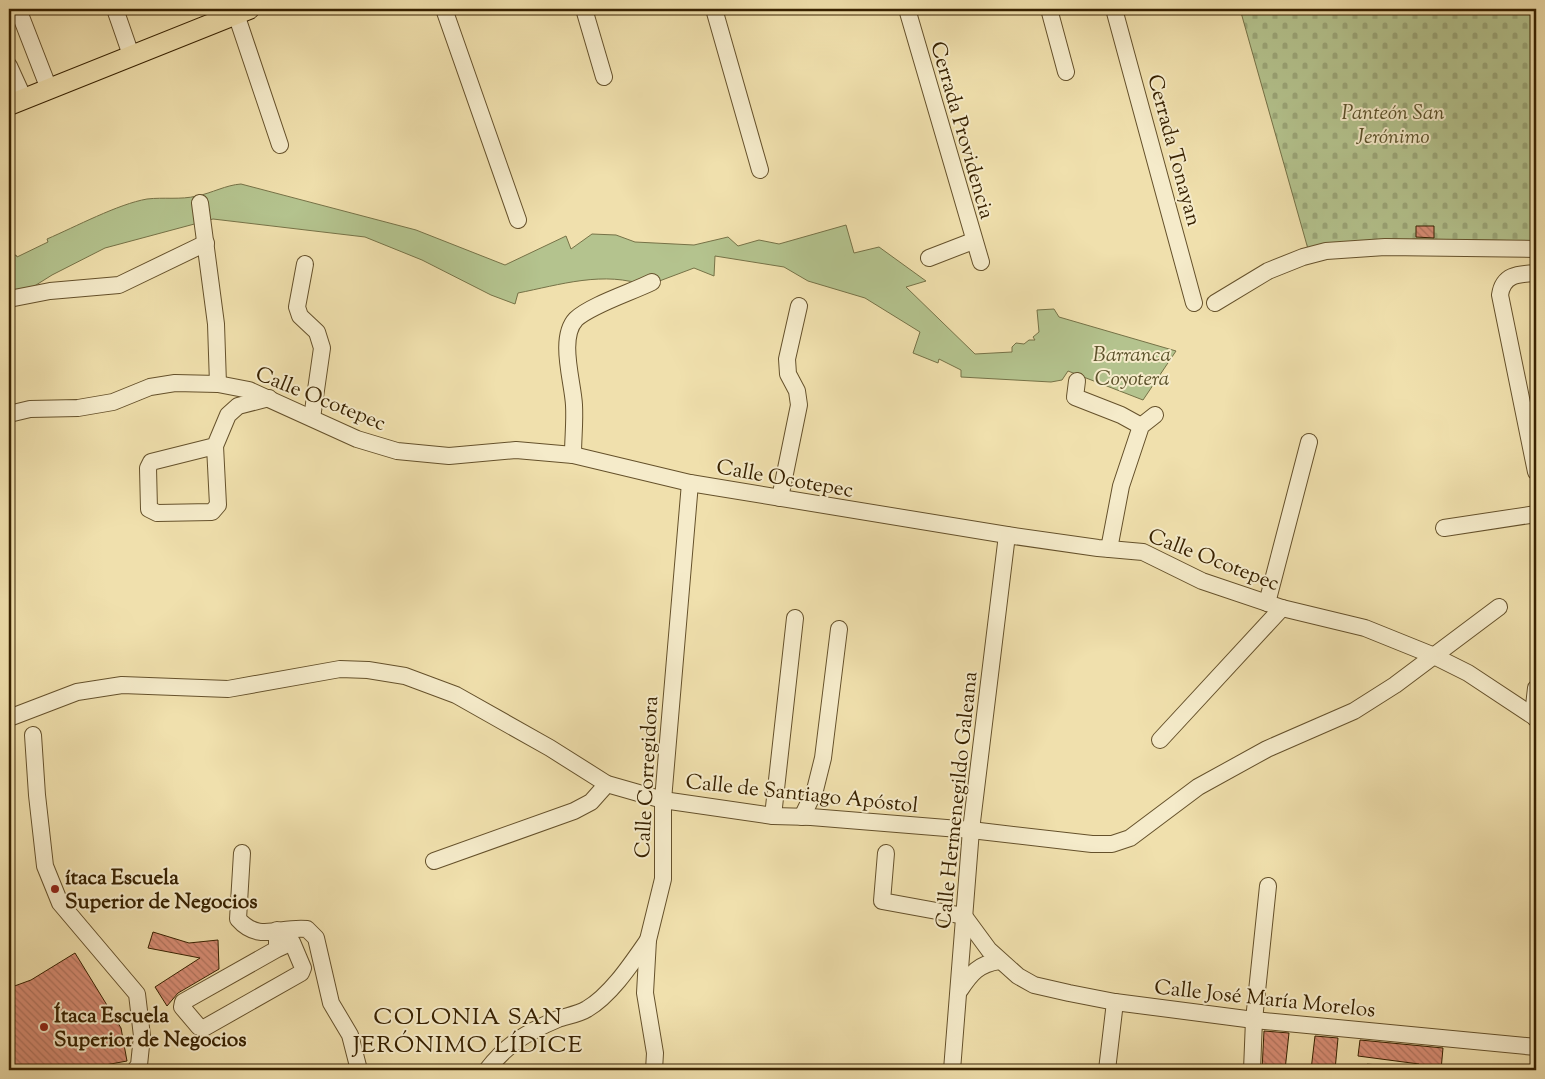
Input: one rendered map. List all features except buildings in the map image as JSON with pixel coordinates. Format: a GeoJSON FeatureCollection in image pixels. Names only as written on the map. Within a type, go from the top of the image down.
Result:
{"type":"FeatureCollection","features":[{"type":"Feature","properties":{"kind":"main road"},"geometry":{"type":"LineString","coordinates":[[16,102],[243,11]]}},
{"type":"Feature","properties":{"kind":"street"},"geometry":{"type":"LineString","coordinates":[[18,9],[49,88]]}},
{"type":"Feature","properties":{"kind":"street"},"geometry":{"type":"LineString","coordinates":[[115,9],[131,55]]}},
{"type":"Feature","properties":{"kind":"street"},"geometry":{"type":"LineString","coordinates":[[444,9],[518,220]]}},
{"type":"Feature","properties":{"kind":"street"},"geometry":{"type":"LineString","coordinates":[[584,9],[604,77]]}},
{"type":"Feature","properties":{"kind":"street"},"geometry":{"type":"LineString","coordinates":[[714,9],[760,170]]}},
{"type":"Feature","properties":{"kind":"street","name":"Cerrada Providencia"},"geometry":{"type":"LineString","coordinates":[[907,9],[980,262]]}},
{"type":"Feature","properties":{"kind":"street"},"geometry":{"type":"LineString","coordinates":[[1050,9],[1066,72]]}},
{"type":"Feature","properties":{"kind":"street","name":"Cerrada Tonayan"},"geometry":{"type":"LineString","coordinates":[[1114,9],[1194,303]]}},
{"type":"Feature","properties":{"kind":"street"},"geometry":{"type":"LineString","coordinates":[[243,11],[280,145]]}},
{"type":"Feature","properties":{"kind":"street"},"geometry":{"type":"LineString","coordinates":[[9,66],[16,102]]}},
{"type":"Feature","properties":{"kind":"street"},"geometry":{"type":"LineString","coordinates":[[200,203],[216,324],[218,384]]}},
{"type":"Feature","properties":{"kind":"street"},"geometry":{"type":"LineString","coordinates":[[929,258],[974,241]]}},
{"type":"Feature","properties":{"kind":"street"},"geometry":{"type":"LineString","coordinates":[[9,299],[50,291],[119,285],[206,243]]}},
{"type":"Feature","properties":{"kind":"street"},"geometry":{"type":"LineString","coordinates":[[1215,303],[1268,271],[1303,257],[1326,251],[1384,247],[1536,249]]}},
{"type":"Feature","properties":{"kind":"street"},"geometry":{"type":"LineString","coordinates":[[305,264],[297,306],[300,316],[317,332],[322,348],[312,418]]}},
{"type":"Feature","properties":{"kind":"street"},"geometry":{"type":"LineString","coordinates":[[1536,273],[1511,276],[1505,280],[1500,295],[1536,472]]}},
{"type":"Feature","properties":{"kind":"street"},"geometry":{"type":"LineString","coordinates":[[573,455],[574,405],[567,352],[570,330],[575,320],[587,312],[652,282]]}},
{"type":"Feature","properties":{"kind":"street"},"geometry":{"type":"LineString","coordinates":[[780,498],[800,405],[797,390],[788,374],[787,359],[799,306]]}},
{"type":"Feature","properties":{"kind":"street"},"geometry":{"type":"LineString","coordinates":[[1077,381],[1075,396],[1122,415],[1141,426]]}},
{"type":"Feature","properties":{"kind":"street","name":"Calle Ocotepec"},"geometry":{"type":"LineString","coordinates":[[9,414],[30,410],[78,408],[113,402],[150,387],[175,383],[218,384],[249,390],[357,439],[397,451],[449,456],[516,450],[573,455],[690,483],[1007,535],[1143,552],[1202,581],[1282,608],[1364,628],[1432,655],[1468,673],[1536,718]]}},
{"type":"Feature","properties":{"kind":"street"},"geometry":{"type":"LineString","coordinates":[[215,446],[151,462],[148,468],[150,509],[156,513],[212,512],[216,509],[218,505],[215,446],[228,415],[238,406],[269,398]]}},
{"type":"Feature","properties":{"kind":"street"},"geometry":{"type":"LineString","coordinates":[[1109,549],[1121,486],[1141,426],[1155,415]]}},
{"type":"Feature","properties":{"kind":"street"},"geometry":{"type":"LineString","coordinates":[[1267,603],[1309,442]]}},
{"type":"Feature","properties":{"kind":"street","name":"Calle Corregidora"},"geometry":{"type":"LineString","coordinates":[[654,1070],[655,1053],[645,993],[648,940],[662,878],[663,800],[690,483]]}},
{"type":"Feature","properties":{"kind":"street"},"geometry":{"type":"LineString","coordinates":[[1444,528],[1536,514]]}},
{"type":"Feature","properties":{"kind":"street","name":"Calle Hermenegildo Galeana"},"geometry":{"type":"LineString","coordinates":[[952,1070],[960,990],[971,830],[1007,535]]}},
{"type":"Feature","properties":{"kind":"street","name":"Calle de Santiago Apóstol"},"geometry":{"type":"LineString","coordinates":[[9,718],[77,692],[122,685],[228,689],[340,669],[368,670],[405,676],[456,695],[550,748],[607,784],[663,800],[773,816],[971,830],[1092,844],[1112,844],[1130,838],[1198,787],[1267,749],[1354,711],[1395,685],[1432,655],[1499,607]]}},
{"type":"Feature","properties":{"kind":"street"},"geometry":{"type":"LineString","coordinates":[[1160,740],[1282,608]]}},
{"type":"Feature","properties":{"kind":"street"},"geometry":{"type":"LineString","coordinates":[[773,816],[794,618]]}},
{"type":"Feature","properties":{"kind":"street"},"geometry":{"type":"LineString","coordinates":[[802,817],[815,790],[823,758],[839,629]]}},
{"type":"Feature","properties":{"kind":"street"},"geometry":{"type":"LineString","coordinates":[[1536,688],[1536,718]]}},
{"type":"Feature","properties":{"kind":"street"},"geometry":{"type":"LineString","coordinates":[[32,735],[45,866],[60,904],[137,994],[142,1036],[139,1065],[135,1070]]}},
{"type":"Feature","properties":{"kind":"street"},"geometry":{"type":"LineString","coordinates":[[434,861],[574,811],[591,802],[607,784]]}},
{"type":"Feature","properties":{"kind":"street"},"geometry":{"type":"LineString","coordinates":[[242,852],[238,919],[247,929],[258,934],[292,927],[307,928],[316,938],[331,1003],[350,1035],[359,1070]]}},
{"type":"Feature","properties":{"kind":"street"},"geometry":{"type":"LineString","coordinates":[[886,853],[882,901],[964,916]]}},
{"type":"Feature","properties":{"kind":"street"},"geometry":{"type":"LineString","coordinates":[[1252,1070],[1254,1020],[1268,886]]}},
{"type":"Feature","properties":{"kind":"street","name":"Calle José María Morelos"},"geometry":{"type":"LineString","coordinates":[[964,916],[999,961],[1018,976],[1034,985],[1116,1002],[1254,1020],[1536,1047]]}},
{"type":"Feature","properties":{"kind":"street"},"geometry":{"type":"LineString","coordinates":[[277,930],[278,948]]}},
{"type":"Feature","properties":{"kind":"street"},"geometry":{"type":"LineString","coordinates":[[487,1070],[502,1050],[525,1034],[559,1019],[587,1010],[620,979],[648,940]]}},
{"type":"Feature","properties":{"kind":"street"},"geometry":{"type":"LineString","coordinates":[[292,942],[303,968],[301,973],[204,1028],[199,1027],[182,1007],[182,1002],[278,948],[292,942]]}},
{"type":"Feature","properties":{"kind":"street"},"geometry":{"type":"LineString","coordinates":[[960,990],[970,974],[984,964],[999,961]]}},
{"type":"Feature","properties":{"kind":"street"},"geometry":{"type":"LineString","coordinates":[[1107,1070],[1116,1002]]}},
{"type":"Feature","properties":{"kind":"green space","name":"Panteón San Jerónimo"},"geometry":{"type":"Polygon","coordinates":[[[1240,9],[1536,9],[1536,241],[1415,239],[1308,249],[1240,9]]]}},
{"type":"Feature","properties":{"kind":"green space","name":"Barranca Coyotera"},"geometry":{"type":"Polygon","coordinates":[[[241,184],[416,230],[505,265],[566,236],[571,249],[592,234],[616,235],[635,242],[694,245],[728,237],[738,246],[759,240],[779,244],[846,225],[854,253],[879,247],[926,281],[906,287],[975,354],[1012,352],[1012,347],[1016,343],[1024,344],[1029,340],[1035,340],[1033,337],[1039,332],[1037,310],[1054,309],[1059,317],[1176,351],[1143,400],[1068,371],[1062,380],[1051,382],[961,377],[961,370],[939,359],[938,363],[913,353],[920,332],[865,298],[808,281],[784,267],[715,256],[714,276],[694,268],[646,286],[614,279],[582,280],[518,293],[515,304],[491,295],[422,260],[365,237],[213,219],[105,248],[52,275],[9,302],[9,257],[16,255],[17,257],[48,242],[47,239],[110,211],[136,202],[153,198],[203,195],[241,184]]]}},
{"type":"Feature","properties":{"kind":"green space"},"geometry":{"type":"Polygon","coordinates":[[[1367,1064],[1399,1067],[1399,1070],[1367,1070],[1367,1064]]]}},
{"type":"Feature","properties":{"kind":"place","name":"ítaca Escuela Superior de Negocios"},"geometry":{"type":"Point","coordinates":[55,889]}},
{"type":"Feature","properties":{"kind":"place","name":"Ítaca Escuela Superior de Negocios"},"geometry":{"type":"Point","coordinates":[44,1027]}},
{"type":"Feature","properties":{"kind":"district","name":"COLONIA SAN JERÓNIMO LÍDICE"},"geometry":{"type":"Point","coordinates":[468,1030]}}]}
